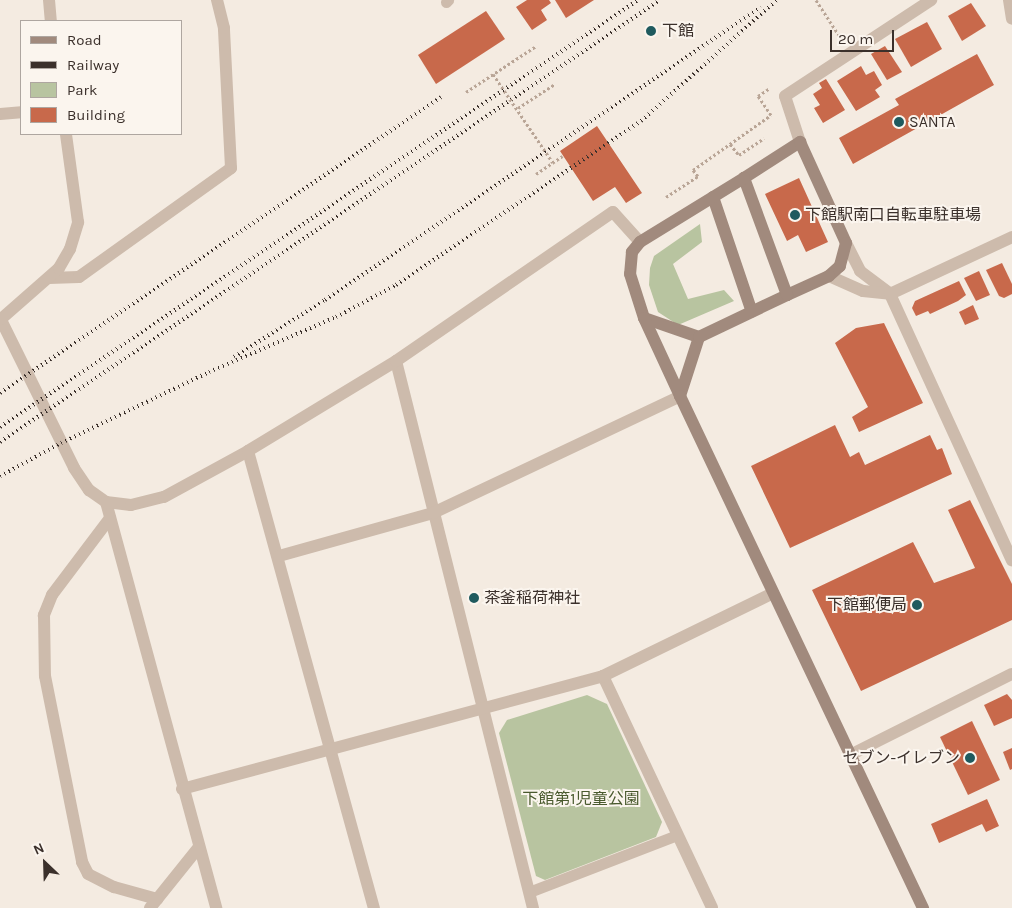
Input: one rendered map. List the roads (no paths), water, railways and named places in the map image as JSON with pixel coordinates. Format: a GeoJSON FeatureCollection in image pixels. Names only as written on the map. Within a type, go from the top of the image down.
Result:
{"type":"FeatureCollection","features":[{"type":"Feature","properties":{"kind":"street"},"geometry":{"type":"LineString","coordinates":[[49,0],[51,20]]}},
{"type":"Feature","properties":{"kind":"street"},"geometry":{"type":"LineString","coordinates":[[49,278],[80,277],[231,168],[224,28],[217,0]]}},
{"type":"Feature","properties":{"kind":"street"},"geometry":{"type":"LineString","coordinates":[[931,0],[785,96],[800,142],[846,243],[860,271],[890,294],[1012,560]]}},
{"type":"Feature","properties":{"kind":"street"},"geometry":{"type":"LineString","coordinates":[[1009,0],[1012,19]]}},
{"type":"Feature","properties":{"kind":"street"},"geometry":{"type":"LineString","coordinates":[[0,114],[20,112]]}},
{"type":"Feature","properties":{"kind":"street"},"geometry":{"type":"LineString","coordinates":[[66,135],[78,222],[70,249],[59,268],[1,318],[10,344],[74,468],[89,490],[106,502],[131,506],[164,497],[248,451],[396,361],[613,212],[640,242]]}},
{"type":"Feature","properties":{"kind":"street"},"geometry":{"type":"LineString","coordinates":[[800,142],[640,242],[632,252],[629,264],[644,318],[923,908]]}},
{"type":"Feature","properties":{"kind":"street"},"geometry":{"type":"LineString","coordinates":[[744,178],[787,295]]}},
{"type":"Feature","properties":{"kind":"street"},"geometry":{"type":"LineString","coordinates":[[713,197],[752,312]]}},
{"type":"Feature","properties":{"kind":"street"},"geometry":{"type":"LineString","coordinates":[[829,276],[863,291],[890,294],[1012,237]]}},
{"type":"Feature","properties":{"kind":"street"},"geometry":{"type":"LineString","coordinates":[[644,318],[699,337],[829,276],[840,266],[846,243]]}},
{"type":"Feature","properties":{"kind":"street"},"geometry":{"type":"LineString","coordinates":[[279,556],[433,513],[680,396],[699,337]]}},
{"type":"Feature","properties":{"kind":"street"},"geometry":{"type":"LineString","coordinates":[[396,361],[533,908]]}},
{"type":"Feature","properties":{"kind":"street"},"geometry":{"type":"LineString","coordinates":[[248,451],[279,556],[374,908]]}},
{"type":"Feature","properties":{"kind":"street"},"geometry":{"type":"LineString","coordinates":[[106,502],[182,789],[216,908]]}},
{"type":"Feature","properties":{"kind":"street"},"geometry":{"type":"LineString","coordinates":[[110,518],[63,579],[46,609],[42,651],[45,676],[82,862],[88,874],[154,904],[198,848]]}},
{"type":"Feature","properties":{"kind":"street"},"geometry":{"type":"LineString","coordinates":[[182,789],[484,710],[603,676],[773,593]]}},
{"type":"Feature","properties":{"kind":"street"},"geometry":{"type":"LineString","coordinates":[[850,755],[1012,674]]}},
{"type":"Feature","properties":{"kind":"street"},"geometry":{"type":"LineString","coordinates":[[603,676],[712,908]]}},
{"type":"Feature","properties":{"kind":"lane"},"geometry":{"type":"LineString","coordinates":[[529,892],[677,835]]}},
{"type":"Feature","properties":{"kind":"railway"},"geometry":{"type":"LineString","coordinates":[[0,427],[638,0]]}},
{"type":"Feature","properties":{"kind":"railway"},"geometry":{"type":"LineString","coordinates":[[0,442],[660,0]]}},
{"type":"Feature","properties":{"kind":"railway"},"geometry":{"type":"LineString","coordinates":[[0,476],[61,443],[209,372],[336,317],[396,285],[641,121],[777,0]]}},
{"type":"Feature","properties":{"kind":"railway"},"geometry":{"type":"LineString","coordinates":[[234,357],[325,300],[761,7]]}},
{"type":"Feature","properties":{"kind":"railway"},"geometry":{"type":"LineString","coordinates":[[0,393],[441,97]]}},
{"type":"Feature","properties":{"kind":"place","name":"下館"},"geometry":{"type":"Point","coordinates":[651,31]}},
{"type":"Feature","properties":{"kind":"place","name":"SANTA"},"geometry":{"type":"Point","coordinates":[899,122]}},
{"type":"Feature","properties":{"kind":"place","name":"下館駅南口自転車駐車場"},"geometry":{"type":"Point","coordinates":[795,215]}},
{"type":"Feature","properties":{"kind":"place","name":"茶釜稲荷神社"},"geometry":{"type":"Point","coordinates":[474,598]}},
{"type":"Feature","properties":{"kind":"place","name":"下館郵便局"},"geometry":{"type":"Point","coordinates":[917,605]}},
{"type":"Feature","properties":{"kind":"place","name":"セブン-イレブン"},"geometry":{"type":"Point","coordinates":[970,758]}},
{"type":"Feature","properties":{"kind":"park label","name":"下館第1児童公園"},"geometry":{"type":"Point","coordinates":[581,799]}}]}
